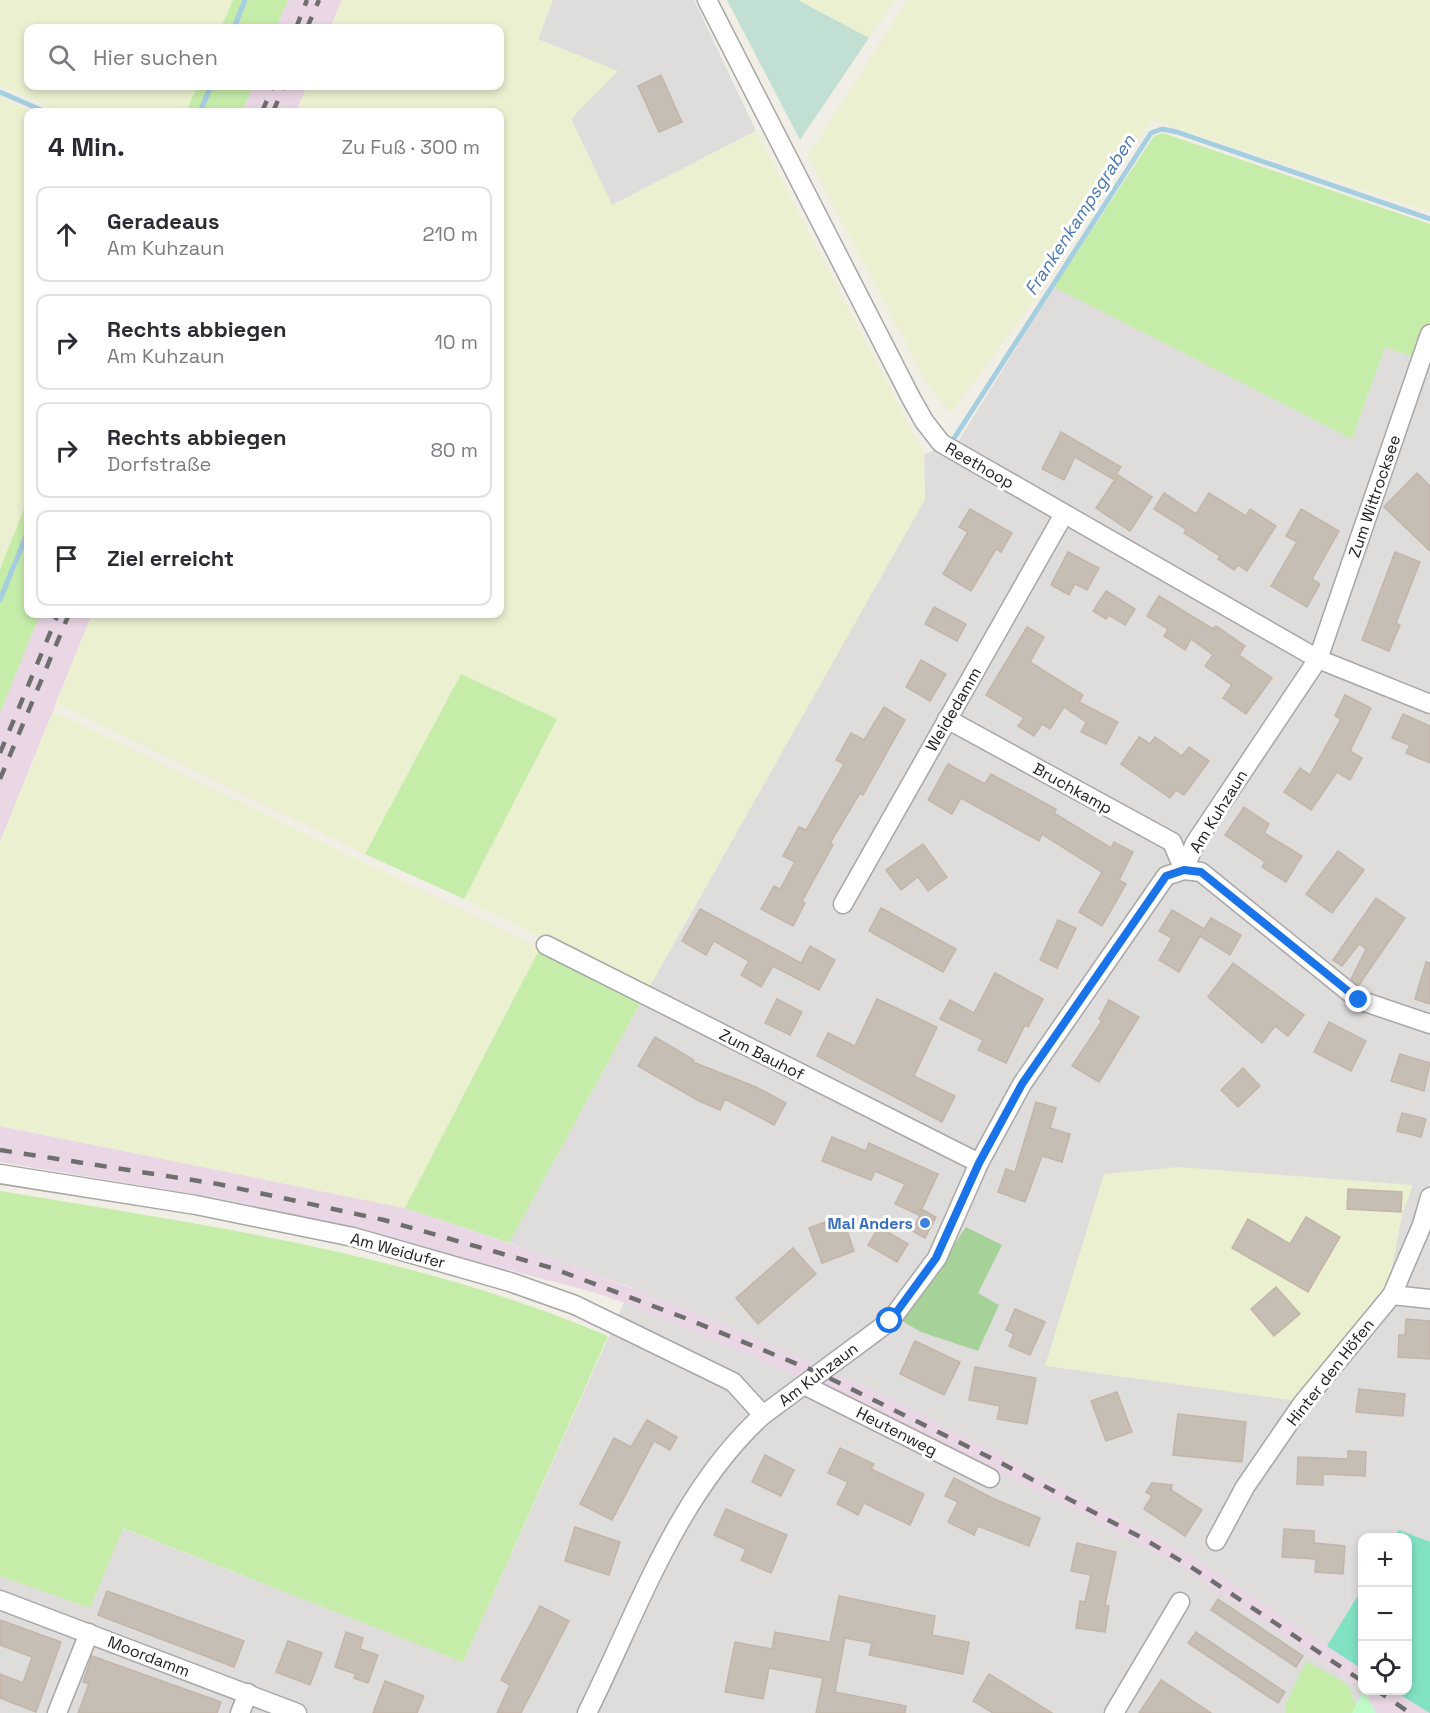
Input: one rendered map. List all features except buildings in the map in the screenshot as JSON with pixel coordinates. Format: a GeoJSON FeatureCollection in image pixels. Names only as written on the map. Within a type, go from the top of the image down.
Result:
{"type":"FeatureCollection","features":[{"type":"Feature","properties":{"kind":"street","name":"Reethoop"},"geometry":{"type":"LineString","coordinates":[[708,0],[924,421],[941,443],[1318,659],[1430,704]]}},
{"type":"Feature","properties":{"kind":"street","name":"Zum Wittrocksee"},"geometry":{"type":"LineString","coordinates":[[1318,659],[1430,334]]}},
{"type":"Feature","properties":{"kind":"street","name":"Weidedamm"},"geometry":{"type":"LineString","coordinates":[[843,904],[1064,514]]}},
{"type":"Feature","properties":{"kind":"street","name":"Am Kuhzaun"},"geometry":{"type":"LineString","coordinates":[[587,1713],[655,1572],[703,1483],[745,1432],[763,1415],[890,1321],[936,1258],[979,1163],[1022,1084],[1166,876],[1184,870],[1195,843],[1318,659]]}},
{"type":"Feature","properties":{"kind":"street","name":"Bruchkamp"},"geometry":{"type":"LineString","coordinates":[[947,719],[1172,842],[1184,870]]}},
{"type":"Feature","properties":{"kind":"street"},"geometry":{"type":"LineString","coordinates":[[1184,870],[1201,872],[1359,1000],[1408,1019],[1430,1024]]}},
{"type":"Feature","properties":{"kind":"street","name":"Zum Bauhof"},"geometry":{"type":"LineString","coordinates":[[546,945],[979,1163]]}},
{"type":"Feature","properties":{"kind":"street","name":"Am Weidufer"},"geometry":{"type":"LineString","coordinates":[[0,1174],[196,1205],[353,1237],[510,1282],[585,1309],[733,1382],[763,1415]]}},
{"type":"Feature","properties":{"kind":"street","name":"Hinter den Höfen"},"geometry":{"type":"LineString","coordinates":[[1216,1541],[1245,1487],[1302,1404],[1392,1295],[1422,1225],[1430,1197]]}},
{"type":"Feature","properties":{"kind":"street"},"geometry":{"type":"LineString","coordinates":[[1392,1295],[1430,1299]]}},
{"type":"Feature","properties":{"kind":"street","name":"Heutenweg"},"geometry":{"type":"LineString","coordinates":[[804,1385],[990,1478]]}},
{"type":"Feature","properties":{"kind":"street","name":"Moordamm"},"geometry":{"type":"LineString","coordinates":[[0,1600],[297,1713]]}},
{"type":"Feature","properties":{"kind":"street"},"geometry":{"type":"LineString","coordinates":[[1114,1713],[1180,1602]]}},
{"type":"Feature","properties":{"kind":"street"},"geometry":{"type":"LineString","coordinates":[[57,1713],[89,1633]]}},
{"type":"Feature","properties":{"kind":"street"},"geometry":{"type":"LineString","coordinates":[[240,1713],[248,1693]]}},
{"type":"Feature","properties":{"kind":"shaded area"},"geometry":{"type":"Polygon","coordinates":[[[288,0],[342,0],[332,24],[278,24],[288,0]]]}},
{"type":"Feature","properties":{"kind":"shaded area"},"geometry":{"type":"Polygon","coordinates":[[[553,0],[694,0],[756,131],[612,205],[571,119],[538,39],[553,0]]]}},
{"type":"Feature","properties":{"kind":"shaded area"},"geometry":{"type":"Polygon","coordinates":[[[251,90],[305,90],[298,108],[244,108],[251,90]]]}},
{"type":"Feature","properties":{"kind":"shaded area"},"geometry":{"type":"Polygon","coordinates":[[[1054,287],[1352,439],[1385,347],[1430,362],[1430,1713],[0,1713],[0,1576],[90,1608],[122,1528],[463,1662],[631,1287],[509,1243],[647,991],[925,499],[924,454],[956,445],[1054,287]]]}},
{"type":"Feature","properties":{"kind":"shaded area"},"geometry":{"type":"Polygon","coordinates":[[[38,618],[90,618],[0,842],[0,713],[38,618]]]}},
{"type":"Feature","properties":{"kind":"shaded area"},"geometry":{"type":"Polygon","coordinates":[[[0,1126],[405,1208],[575,1266],[725,1325],[892,1399],[1190,1556],[1358,1666],[1358,1686],[1182,1567],[1075,1509],[803,1378],[625,1303],[593,1292],[306,1217],[218,1198],[0,1162],[0,1126]]]}},
{"type":"Feature","properties":{"kind":"shaded area"},"geometry":{"type":"Polygon","coordinates":[[[1366,1695],[1400,1695],[1428,1713],[1376,1713],[1366,1695]]]}},
{"type":"Feature","properties":{"kind":"green space"},"geometry":{"type":"Polygon","coordinates":[[[0,0],[233,0],[223,24],[24,24],[24,90],[195,90],[188,108],[52,108],[0,86],[0,0]]]}},
{"type":"Feature","properties":{"kind":"green space"},"geometry":{"type":"Polygon","coordinates":[[[233,0],[288,0],[278,24],[223,24],[233,0]]]}},
{"type":"Feature","properties":{"kind":"green space"},"geometry":{"type":"Polygon","coordinates":[[[342,0],[553,0],[538,39],[618,71],[571,119],[612,205],[756,131],[924,454],[925,499],[647,991],[464,899],[557,719],[461,674],[365,854],[56,703],[90,618],[504,618],[504,108],[298,108],[305,90],[504,90],[504,24],[332,24],[342,0]]]}},
{"type":"Feature","properties":{"kind":"green space"},"geometry":{"type":"Polygon","coordinates":[[[727,0],[798,0],[869,38],[800,140],[727,0]]]}},
{"type":"Feature","properties":{"kind":"green space"},"geometry":{"type":"Polygon","coordinates":[[[798,0],[894,0],[869,38],[798,0]]]}},
{"type":"Feature","properties":{"kind":"green space"},"geometry":{"type":"Polygon","coordinates":[[[908,0],[1430,0],[1430,212],[1151,120],[1046,285],[950,413],[925,380],[808,156],[908,0]]]}},
{"type":"Feature","properties":{"kind":"green space"},"geometry":{"type":"Polygon","coordinates":[[[195,90],[251,90],[244,108],[188,108],[195,90]]]}},
{"type":"Feature","properties":{"kind":"green space"},"geometry":{"type":"Polygon","coordinates":[[[0,97],[26,108],[24,108],[24,509],[0,569],[0,97]]]}},
{"type":"Feature","properties":{"kind":"green space"},"geometry":{"type":"Polygon","coordinates":[[[1163,133],[1430,224],[1430,328],[1420,359],[1385,347],[1352,439],[1054,287],[1154,136],[1163,133]]]}},
{"type":"Feature","properties":{"kind":"green space"},"geometry":{"type":"Polygon","coordinates":[[[24,509],[24,618],[38,618],[0,713],[0,569],[24,509]]]}},
{"type":"Feature","properties":{"kind":"green space"},"geometry":{"type":"Polygon","coordinates":[[[461,674],[557,719],[464,899],[365,854],[461,674]]]}},
{"type":"Feature","properties":{"kind":"green space"},"geometry":{"type":"Polygon","coordinates":[[[53,711],[540,948],[405,1208],[0,1126],[0,842],[53,711]]]}},
{"type":"Feature","properties":{"kind":"green space"},"geometry":{"type":"Polygon","coordinates":[[[540,948],[642,1000],[509,1243],[405,1208],[540,948]]]}},
{"type":"Feature","properties":{"kind":"green space"},"geometry":{"type":"Polygon","coordinates":[[[1179,1167],[1413,1185],[1402,1215],[1389,1284],[1297,1401],[1045,1366],[1104,1174],[1179,1167]]]}},
{"type":"Feature","properties":{"kind":"green space"},"geometry":{"type":"Polygon","coordinates":[[[0,1191],[232,1230],[385,1263],[535,1308],[608,1336],[463,1662],[123,1528],[90,1608],[0,1576],[0,1191]]]}},
{"type":"Feature","properties":{"kind":"green space"},"geometry":{"type":"Polygon","coordinates":[[[966,1227],[1002,1245],[978,1293],[999,1305],[978,1351],[921,1332],[902,1321],[966,1227]]]}},
{"type":"Feature","properties":{"kind":"green space"},"geometry":{"type":"Polygon","coordinates":[[[1412,1535],[1430,1542],[1430,1713],[1401,1695],[1412,1695],[1412,1535]]]}},
{"type":"Feature","properties":{"kind":"green space"},"geometry":{"type":"Polygon","coordinates":[[[1358,1596],[1358,1666],[1327,1646],[1358,1596]]]}},
{"type":"Feature","properties":{"kind":"green space"},"geometry":{"type":"Polygon","coordinates":[[[1306,1661],[1347,1684],[1356,1705],[1352,1713],[1285,1713],[1285,1705],[1306,1661]]]}},
{"type":"Feature","properties":{"kind":"green space"},"geometry":{"type":"Polygon","coordinates":[[[1362,1695],[1366,1695],[1376,1713],[1352,1713],[1362,1695]]]}},
{"type":"Feature","properties":{"kind":"waterway"},"geometry":{"type":"LineString","coordinates":[[236,24],[245,0]]}},
{"type":"Feature","properties":{"kind":"waterway"},"geometry":{"type":"LineString","coordinates":[[202,108],[209,90]]}},
{"type":"Feature","properties":{"kind":"waterway"},"geometry":{"type":"LineString","coordinates":[[0,92],[37,108]]}},
{"type":"Feature","properties":{"kind":"waterway","name":"Frankenkampsgraben"},"geometry":{"type":"LineString","coordinates":[[953,440],[1151,133],[1162,129],[1177,132],[1430,219]]}},
{"type":"Feature","properties":{"kind":"waterway"},"geometry":{"type":"LineString","coordinates":[[0,600],[24,541]]}},
{"type":"Feature","properties":{"kind":"railway"},"geometry":{"type":"LineString","coordinates":[[298,24],[307,0]]}},
{"type":"Feature","properties":{"kind":"railway"},"geometry":{"type":"LineString","coordinates":[[309,24],[319,0]]}},
{"type":"Feature","properties":{"kind":"railway"},"geometry":{"type":"LineString","coordinates":[[264,108],[271,90]]}},
{"type":"Feature","properties":{"kind":"railway"},"geometry":{"type":"LineString","coordinates":[[275,108],[282,90]]}},
{"type":"Feature","properties":{"kind":"railway"},"geometry":{"type":"LineString","coordinates":[[0,753],[56,618]]}},
{"type":"Feature","properties":{"kind":"railway"},"geometry":{"type":"LineString","coordinates":[[0,779],[67,618]]}},
{"type":"Feature","properties":{"kind":"railway"},"geometry":{"type":"LineString","coordinates":[[0,1150],[218,1184],[384,1220],[552,1268],[685,1318],[819,1373],[1003,1464],[1144,1539],[1191,1567],[1358,1678]]}},
{"type":"Feature","properties":{"kind":"railway"},"geometry":{"type":"LineString","coordinates":[[1383,1695],[1410,1713]]}},
{"type":"Feature","properties":{"kind":"place","name":"Mal Anders"},"geometry":{"type":"Point","coordinates":[925,1223]}},
{"type":"Feature","properties":{"kind":"route"},"geometry":{"type":"LineString","coordinates":[[890,1321],[936,1258],[979,1163],[1022,1084],[1166,876],[1184,870],[1201,872],[1359,1000]]}}]}
